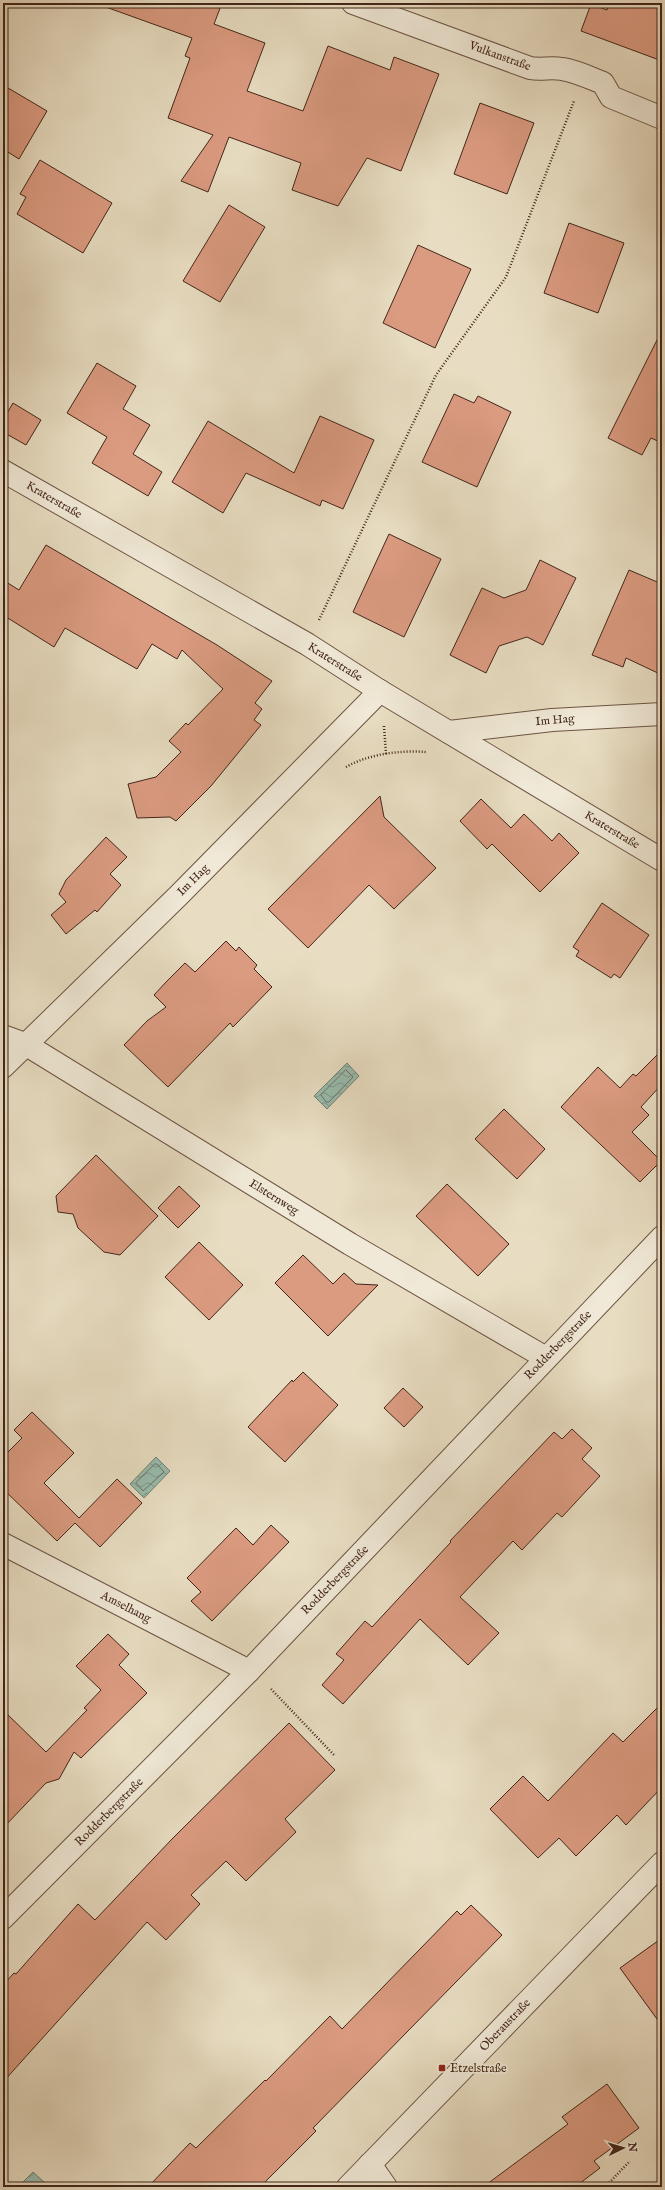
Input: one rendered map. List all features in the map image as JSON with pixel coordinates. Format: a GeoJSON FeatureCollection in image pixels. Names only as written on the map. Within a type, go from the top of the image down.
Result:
{"type":"FeatureCollection","features":[{"type":"Feature","properties":{"kind":"street","name":"Vulkanstraße"},"geometry":{"type":"LineString","coordinates":[[353,3],[530,68],[543,70],[561,69],[603,83],[611,97],[662,118]]}},
{"type":"Feature","properties":{"kind":"street","name":"Kraterstraße"},"geometry":{"type":"LineString","coordinates":[[3,471],[307,644],[380,691],[662,860]]}},
{"type":"Feature","properties":{"kind":"street","name":"Im Hag"},"geometry":{"type":"LineString","coordinates":[[3,1067],[179,895],[380,691]]}},
{"type":"Feature","properties":{"kind":"street","name":"Im Hag"},"geometry":{"type":"LineString","coordinates":[[449,732],[552,720],[662,714]]}},
{"type":"Feature","properties":{"kind":"street","name":"Elsternweg"},"geometry":{"type":"LineString","coordinates":[[3,1036],[25,1044],[350,1244],[546,1358]]}},
{"type":"Feature","properties":{"kind":"street","name":"Rodderbergstraße"},"geometry":{"type":"LineString","coordinates":[[3,1918],[249,1671],[662,1237]]}},
{"type":"Feature","properties":{"kind":"street","name":"Amselhang"},"geometry":{"type":"LineString","coordinates":[[3,1544],[249,1671]]}},
{"type":"Feature","properties":{"kind":"street","name":"Oberaustraße"},"geometry":{"type":"LineString","coordinates":[[348,2187],[660,1870]]}},
{"type":"Feature","properties":{"kind":"street"},"geometry":{"type":"LineString","coordinates":[[370,2164],[386,2187]]}},
{"type":"Feature","properties":{"kind":"path"},"geometry":{"type":"LineString","coordinates":[[307,644],[436,375],[506,277],[584,76]]}},
{"type":"Feature","properties":{"kind":"path"},"geometry":{"type":"LineString","coordinates":[[342,770],[366,758],[386,754],[429,752]]}},
{"type":"Feature","properties":{"kind":"path"},"geometry":{"type":"LineString","coordinates":[[249,1671],[274,1692],[335,1756]]}},
{"type":"Feature","properties":{"kind":"path"},"geometry":{"type":"LineString","coordinates":[[605,2187],[630,2161]]}},
{"type":"Feature","properties":{"kind":"water"},"geometry":{"type":"Polygon","coordinates":[[[347,1063],[359,1076],[327,1109],[314,1096],[347,1063]]]}},
{"type":"Feature","properties":{"kind":"water"},"geometry":{"type":"Polygon","coordinates":[[[156,1457],[170,1471],[144,1498],[130,1484],[156,1457]]]}},
{"type":"Feature","properties":{"kind":"water"},"geometry":{"type":"Polygon","coordinates":[[[33,2172],[44,2182],[39,2187],[18,2187],[33,2172]]]}},
{"type":"Feature","properties":{"kind":"building"},"geometry":{"type":"Polygon","coordinates":[[[104,3],[222,3],[214,24],[265,43],[247,91],[303,111],[328,46],[390,70],[394,57],[439,74],[401,171],[367,158],[338,206],[292,190],[301,163],[229,137],[208,192],[181,181],[213,135],[168,118],[190,58],[185,56],[192,38],[103,6],[104,3]]]}},
{"type":"Feature","properties":{"kind":"building"},"geometry":{"type":"Polygon","coordinates":[[[609,3],[662,3],[662,61],[581,31],[591,4],[607,10],[609,3]]]}},
{"type":"Feature","properties":{"kind":"building"},"geometry":{"type":"Polygon","coordinates":[[[3,85],[47,111],[19,159],[3,149],[3,85]]]}},
{"type":"Feature","properties":{"kind":"building"},"geometry":{"type":"Polygon","coordinates":[[[480,103],[534,123],[507,194],[454,174],[480,103]]]}},
{"type":"Feature","properties":{"kind":"building"},"geometry":{"type":"Polygon","coordinates":[[[40,160],[112,203],[83,253],[17,214],[26,197],[20,194],[40,160]]]}},
{"type":"Feature","properties":{"kind":"building"},"geometry":{"type":"Polygon","coordinates":[[[229,205],[265,227],[220,302],[183,281],[229,205]]]}},
{"type":"Feature","properties":{"kind":"building"},"geometry":{"type":"Polygon","coordinates":[[[569,223],[624,243],[598,313],[544,293],[569,223]]]}},
{"type":"Feature","properties":{"kind":"building"},"geometry":{"type":"Polygon","coordinates":[[[418,245],[471,269],[435,348],[383,323],[418,245]]]}},
{"type":"Feature","properties":{"kind":"building"},"geometry":{"type":"Polygon","coordinates":[[[662,330],[662,443],[651,438],[642,455],[608,438],[662,330]]]}},
{"type":"Feature","properties":{"kind":"building"},"geometry":{"type":"Polygon","coordinates":[[[97,363],[136,386],[123,409],[150,425],[133,454],[162,472],[148,496],[92,463],[107,437],[67,413],[97,363]]]}},
{"type":"Feature","properties":{"kind":"building"},"geometry":{"type":"Polygon","coordinates":[[[454,394],[474,403],[478,396],[511,412],[477,487],[422,462],[454,394]]]}},
{"type":"Feature","properties":{"kind":"building"},"geometry":{"type":"Polygon","coordinates":[[[13,403],[41,420],[26,445],[3,432],[3,420],[13,403]]]}},
{"type":"Feature","properties":{"kind":"building"},"geometry":{"type":"Polygon","coordinates":[[[320,416],[374,440],[343,509],[322,500],[320,506],[246,473],[223,513],[172,482],[208,421],[294,473],[320,416]]]}},
{"type":"Feature","properties":{"kind":"building"},"geometry":{"type":"Polygon","coordinates":[[[389,534],[441,559],[404,637],[353,612],[389,534]]]}},
{"type":"Feature","properties":{"kind":"building"},"geometry":{"type":"Polygon","coordinates":[[[46,545],[217,645],[272,681],[255,703],[262,709],[254,720],[261,725],[211,786],[176,821],[170,817],[137,818],[128,784],[156,777],[181,752],[169,741],[186,723],[188,725],[223,689],[182,650],[177,659],[152,644],[137,669],[65,628],[54,647],[3,615],[3,580],[19,590],[46,545]]]}},
{"type":"Feature","properties":{"kind":"building"},"geometry":{"type":"Polygon","coordinates":[[[540,560],[576,578],[543,645],[527,637],[499,646],[486,673],[450,655],[482,588],[504,598],[526,590],[540,560]]]}},
{"type":"Feature","properties":{"kind":"building"},"geometry":{"type":"Polygon","coordinates":[[[629,570],[662,584],[662,675],[626,658],[623,667],[592,655],[629,570]]]}},
{"type":"Feature","properties":{"kind":"building"},"geometry":{"type":"Polygon","coordinates":[[[380,796],[384,817],[436,868],[394,909],[369,885],[308,948],[268,909],[380,796]]]}},
{"type":"Feature","properties":{"kind":"building"},"geometry":{"type":"Polygon","coordinates":[[[481,799],[511,828],[524,814],[552,841],[559,833],[579,853],[540,892],[492,844],[487,849],[460,821],[481,799]]]}},
{"type":"Feature","properties":{"kind":"building"},"geometry":{"type":"Polygon","coordinates":[[[106,837],[127,857],[110,874],[121,885],[97,912],[95,910],[66,934],[51,915],[66,902],[59,894],[66,880],[106,837]]]}},
{"type":"Feature","properties":{"kind":"building"},"geometry":{"type":"Polygon","coordinates":[[[602,903],[649,935],[620,978],[614,974],[611,978],[576,956],[579,951],[573,947],[602,903]]]}},
{"type":"Feature","properties":{"kind":"building"},"geometry":{"type":"Polygon","coordinates":[[[226,941],[236,951],[239,947],[257,965],[254,969],[272,987],[233,1027],[230,1023],[168,1087],[124,1045],[147,1021],[166,1007],[154,995],[167,981],[185,963],[195,972],[226,941]]]}},
{"type":"Feature","properties":{"kind":"building"},"geometry":{"type":"Polygon","coordinates":[[[662,1050],[662,1084],[641,1107],[649,1115],[632,1132],[661,1161],[640,1182],[561,1107],[598,1067],[620,1088],[633,1074],[636,1076],[662,1050]]]}},
{"type":"Feature","properties":{"kind":"building"},"geometry":{"type":"Polygon","coordinates":[[[504,1109],[545,1149],[517,1179],[475,1139],[504,1109]]]}},
{"type":"Feature","properties":{"kind":"building"},"geometry":{"type":"Polygon","coordinates":[[[96,1155],[158,1216],[120,1255],[104,1252],[78,1228],[73,1214],[58,1212],[56,1196],[96,1155]]]}},
{"type":"Feature","properties":{"kind":"building"},"geometry":{"type":"Polygon","coordinates":[[[447,1184],[509,1244],[478,1276],[416,1216],[447,1184]]]}},
{"type":"Feature","properties":{"kind":"building"},"geometry":{"type":"Polygon","coordinates":[[[179,1186],[200,1206],[178,1228],[158,1208],[179,1186]]]}},
{"type":"Feature","properties":{"kind":"building"},"geometry":{"type":"Polygon","coordinates":[[[199,1242],[243,1285],[209,1320],[165,1277],[199,1242]]]}},
{"type":"Feature","properties":{"kind":"building"},"geometry":{"type":"Polygon","coordinates":[[[303,1255],[333,1284],[344,1273],[356,1284],[378,1285],[328,1336],[275,1283],[303,1255]]]}},
{"type":"Feature","properties":{"kind":"building"},"geometry":{"type":"Polygon","coordinates":[[[303,1372],[338,1405],[285,1462],[248,1427],[292,1380],[293,1382],[303,1372]]]}},
{"type":"Feature","properties":{"kind":"building"},"geometry":{"type":"Polygon","coordinates":[[[403,1388],[423,1407],[404,1427],[384,1408],[403,1388]]]}},
{"type":"Feature","properties":{"kind":"building"},"geometry":{"type":"Polygon","coordinates":[[[32,1412],[74,1453],[44,1483],[79,1518],[117,1479],[142,1503],[100,1547],[75,1523],[57,1541],[3,1489],[3,1457],[22,1438],[14,1430],[32,1412]]]}},
{"type":"Feature","properties":{"kind":"building"},"geometry":{"type":"Polygon","coordinates":[[[572,1429],[592,1448],[582,1459],[600,1476],[562,1517],[557,1513],[522,1550],[513,1541],[460,1597],[499,1633],[468,1665],[420,1619],[343,1704],[322,1685],[344,1660],[336,1654],[365,1621],[372,1627],[451,1542],[450,1541],[554,1432],[562,1439],[572,1429]]]}},
{"type":"Feature","properties":{"kind":"building"},"geometry":{"type":"Polygon","coordinates":[[[271,1525],[289,1542],[212,1621],[191,1601],[201,1592],[187,1578],[236,1528],[253,1545],[271,1525]]]}},
{"type":"Feature","properties":{"kind":"building"},"geometry":{"type":"Polygon","coordinates":[[[108,1634],[129,1654],[119,1665],[147,1693],[81,1758],[74,1752],[59,1779],[46,1783],[3,1828],[3,1710],[46,1752],[87,1710],[84,1708],[101,1690],[76,1666],[108,1634]]]}},
{"type":"Feature","properties":{"kind":"building"},"geometry":{"type":"Polygon","coordinates":[[[662,1703],[662,1787],[626,1825],[617,1815],[576,1856],[559,1838],[538,1858],[490,1809],[523,1776],[548,1801],[613,1733],[623,1742],[662,1703]]]}},
{"type":"Feature","properties":{"kind":"building"},"geometry":{"type":"Polygon","coordinates":[[[289,1723],[335,1770],[285,1819],[296,1832],[246,1881],[226,1861],[191,1895],[200,1904],[166,1940],[147,1922],[3,2082],[3,1985],[14,1973],[16,1974],[78,1904],[95,1920],[173,1838],[289,1723]]]}},
{"type":"Feature","properties":{"kind":"building"},"geometry":{"type":"Polygon","coordinates":[[[471,1905],[502,1935],[313,2128],[316,2131],[260,2187],[148,2187],[190,2143],[196,2148],[265,2080],[266,2081],[330,2016],[342,2029],[457,1911],[461,1915],[471,1905]]]}},
{"type":"Feature","properties":{"kind":"building"},"geometry":{"type":"Polygon","coordinates":[[[662,1938],[662,2026],[620,1968],[662,1938]]]}},
{"type":"Feature","properties":{"kind":"building"},"geometry":{"type":"Polygon","coordinates":[[[607,2084],[639,2128],[594,2161],[600,2168],[575,2187],[483,2187],[568,2124],[562,2117],[607,2084]]]}},
{"type":"Feature","properties":{"kind":"place","name":"Etzelstraße"},"geometry":{"type":"Point","coordinates":[442,2068]}}]}
